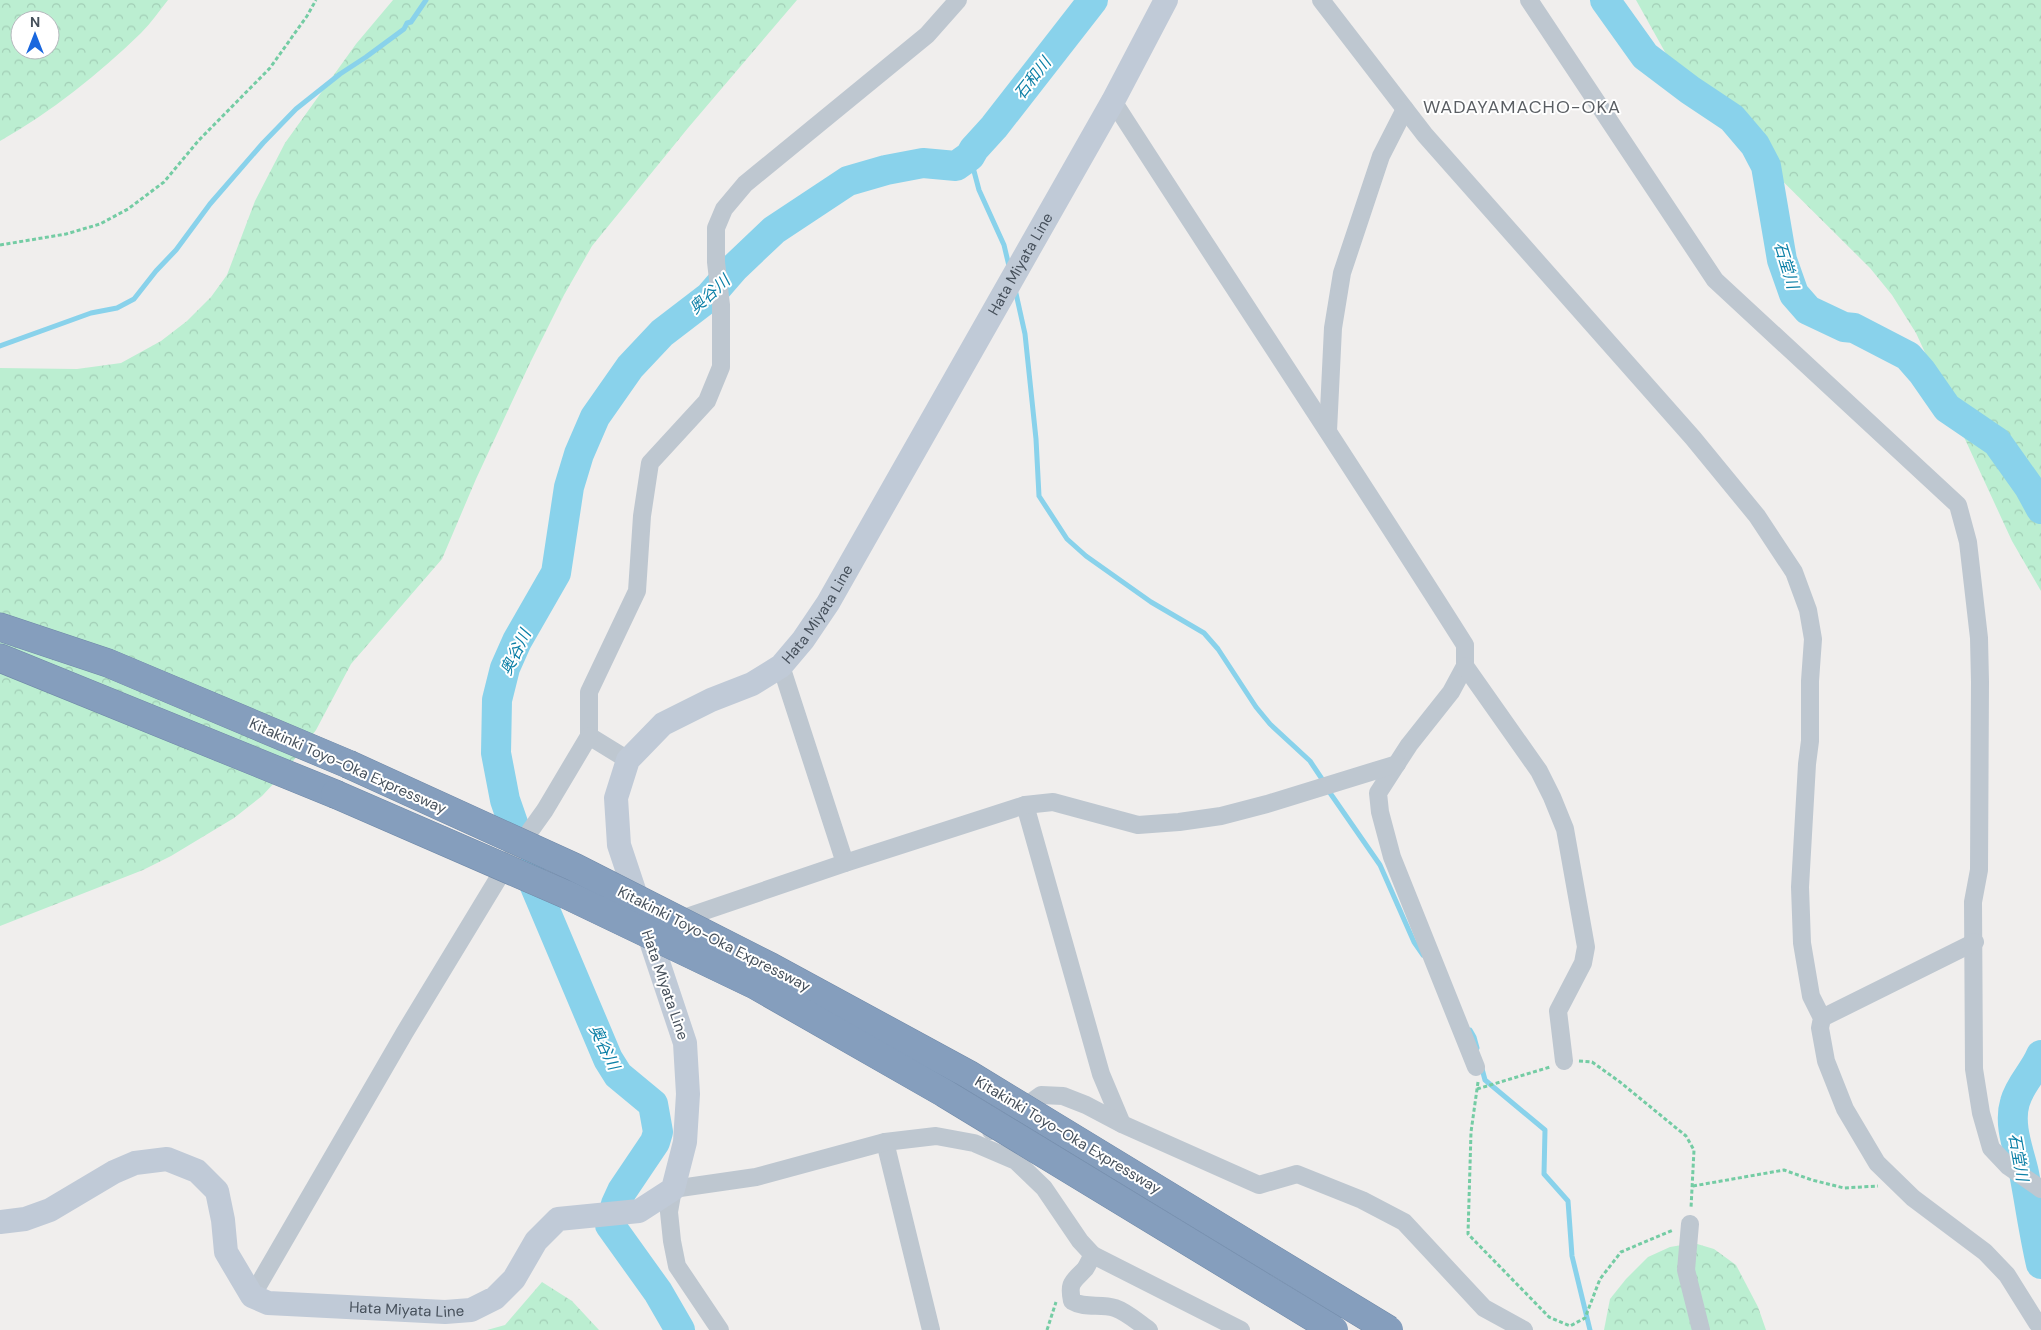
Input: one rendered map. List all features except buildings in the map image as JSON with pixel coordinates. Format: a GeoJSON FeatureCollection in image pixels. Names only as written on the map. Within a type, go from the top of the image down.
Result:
{"type":"FeatureCollection","features":[{"type":"Feature","properties":{"kind":"highway","name":"Kitakinki Toyo-Oka Expressway"},"geometry":{"type":"LineString","coordinates":[[0,627],[108,664],[348,764],[574,867],[771,967],[942,1060],[1389,1330]]}},
{"type":"Feature","properties":{"kind":"highway","name":"Kitakinki Toyo-Oka Expressway"},"geometry":{"type":"LineString","coordinates":[[0,658],[335,794],[565,894],[755,985],[944,1093],[1334,1330]]}},
{"type":"Feature","properties":{"kind":"main road","name":"Hata Miyata Line"},"geometry":{"type":"LineString","coordinates":[[252,1296],[268,1303],[444,1312],[471,1310],[495,1298],[514,1279],[536,1241],[558,1219],[639,1211],[673,1189],[684,1142],[686,1122],[688,1094],[685,1043],[646,931],[619,845],[616,798],[628,760],[663,724],[711,700],[752,684],[781,666],[803,640],[828,603],[1113,101],[1166,0]]}},
{"type":"Feature","properties":{"kind":"main road"},"geometry":{"type":"LineString","coordinates":[[0,1222],[25,1219],[50,1210],[114,1172],[136,1162],[167,1160],[197,1170],[217,1191],[223,1220],[226,1252],[252,1296]]}},
{"type":"Feature","properties":{"kind":"street"},"geometry":{"type":"LineString","coordinates":[[252,1296],[405,1032],[510,859],[545,810],[589,736],[589,692],[637,591],[642,516],[650,463],[707,401],[721,367],[721,304],[716,262],[716,228],[724,210],[744,184],[927,35],[958,0]]}},
{"type":"Feature","properties":{"kind":"street"},"geometry":{"type":"LineString","coordinates":[[1321,0],[1425,134],[1693,438],[1757,516],[1794,572],[1808,610],[1813,639],[1810,681],[1810,740],[1800,887],[1802,943],[1811,996],[1822,1018],[1820,1028],[1826,1060],[1845,1109],[1877,1162],[1913,1198],[1985,1252],[2008,1275],[2037,1323],[2041,1320]]}},
{"type":"Feature","properties":{"kind":"street"},"geometry":{"type":"LineString","coordinates":[[1529,0],[1715,280],[1958,505],[1968,542],[1979,638],[1979,870],[1973,902],[1975,942],[1974,1069],[1981,1113],[1991,1148],[2008,1166],[2041,1189]]}},
{"type":"Feature","properties":{"kind":"street"},"geometry":{"type":"LineString","coordinates":[[1113,101],[1289,374],[1328,430],[1465,646],[1465,666],[1451,692],[1409,745],[1378,793],[1380,812],[1392,857],[1476,1068]]}},
{"type":"Feature","properties":{"kind":"street"},"geometry":{"type":"LineString","coordinates":[[1328,430],[1333,328],[1342,273],[1381,156],[1404,109]]}},
{"type":"Feature","properties":{"kind":"street"},"geometry":{"type":"LineString","coordinates":[[781,666],[845,863]]}},
{"type":"Feature","properties":{"kind":"street"},"geometry":{"type":"LineString","coordinates":[[1465,666],[1538,771],[1552,797],[1565,829],[1586,947],[1583,963],[1558,1011],[1564,1060]]}},
{"type":"Feature","properties":{"kind":"street"},"geometry":{"type":"LineString","coordinates":[[589,736],[628,760]]}},
{"type":"Feature","properties":{"kind":"street"},"geometry":{"type":"LineString","coordinates":[[646,931],[845,863],[1025,806],[1053,802],[1138,825],[1179,822],[1221,816],[1267,804],[1397,764]]}},
{"type":"Feature","properties":{"kind":"street"},"geometry":{"type":"LineString","coordinates":[[1025,806],[1101,1074],[1122,1124]]}},
{"type":"Feature","properties":{"kind":"street"},"geometry":{"type":"LineString","coordinates":[[1822,1018],[1975,942]]}},
{"type":"Feature","properties":{"kind":"street"},"geometry":{"type":"LineString","coordinates":[[974,1143],[1041,1095],[1063,1096],[1259,1185],[1296,1174],[1362,1200],[1404,1222],[1484,1308],[1524,1330]]}},
{"type":"Feature","properties":{"kind":"street"},"geometry":{"type":"LineString","coordinates":[[720,1330],[677,1266],[669,1212],[673,1189],[756,1177],[885,1142],[936,1136],[974,1143],[1016,1161],[1044,1188],[1080,1241],[1093,1254],[1241,1330]]}},
{"type":"Feature","properties":{"kind":"street"},"geometry":{"type":"LineString","coordinates":[[885,1142],[931,1330]]}},
{"type":"Feature","properties":{"kind":"street"},"geometry":{"type":"LineString","coordinates":[[1690,1224],[1686,1270],[1701,1330]]}},
{"type":"Feature","properties":{"kind":"street"},"geometry":{"type":"LineString","coordinates":[[1093,1254],[1086,1268],[1072,1282],[1070,1292],[1072,1301],[1079,1305],[1102,1305],[1116,1308],[1149,1330]]}},
{"type":"Feature","properties":{"kind":"path"},"geometry":{"type":"LineString","coordinates":[[0,246],[66,234],[100,224],[128,209],[164,182],[199,140],[270,68],[307,16],[316,0]]}},
{"type":"Feature","properties":{"kind":"path"},"geometry":{"type":"LineString","coordinates":[[1564,1060],[1592,1062],[1620,1082],[1686,1136],[1694,1150],[1690,1224],[1620,1252],[1600,1279],[1584,1318],[1570,1326],[1549,1317],[1468,1234],[1471,1132],[1477,1089],[1543,1070],[1564,1060]]}},
{"type":"Feature","properties":{"kind":"path"},"geometry":{"type":"LineString","coordinates":[[1693,1186],[1784,1170],[1812,1180],[1844,1188],[1900,1185]]}},
{"type":"Feature","properties":{"kind":"green space"},"geometry":{"type":"Polygon","coordinates":[[[0,0],[168,0],[141,33],[91,78],[19,130],[0,141],[0,0]]]}},
{"type":"Feature","properties":{"kind":"green space"},"geometry":{"type":"Polygon","coordinates":[[[393,0],[797,0],[688,128],[592,246],[564,295],[530,363],[476,479],[442,559],[351,664],[316,730],[288,768],[262,796],[234,818],[171,856],[143,870],[0,926],[0,368],[77,369],[121,363],[161,341],[187,321],[211,297],[227,275],[255,201],[285,143],[356,44],[393,0]]]}},
{"type":"Feature","properties":{"kind":"green space"},"geometry":{"type":"Polygon","coordinates":[[[1636,0],[2041,0],[2041,591],[2012,541],[1916,333],[1892,295],[1870,268],[1680,79],[1636,0]]]}},
{"type":"Feature","properties":{"kind":"green space"},"geometry":{"type":"Polygon","coordinates":[[[1694,1243],[1714,1249],[1736,1265],[1758,1307],[1766,1330],[1604,1330],[1610,1299],[1626,1279],[1648,1257],[1670,1247],[1694,1243]]]}},
{"type":"Feature","properties":{"kind":"green space"},"geometry":{"type":"Polygon","coordinates":[[[542,1282],[572,1301],[599,1330],[487,1330],[505,1325],[542,1282]]]}},
{"type":"Feature","properties":{"kind":"waterway"},"geometry":{"type":"LineString","coordinates":[[0,346],[91,313],[117,308],[134,299],[156,271],[176,250],[210,204],[263,143],[296,109],[340,74],[404,29],[426,0]]}},
{"type":"Feature","properties":{"kind":"waterway","name":"奥谷川"},"geometry":{"type":"LineString","coordinates":[[680,1330],[658,1292],[610,1225],[622,1191],[655,1142],[658,1132],[653,1104],[618,1075],[608,1059],[534,884],[505,800],[496,753],[497,700],[505,668],[517,641],[556,573],[569,487],[579,454],[595,417],[630,367],[662,333],[709,297],[735,267],[774,230],[848,181],[886,170],[923,163],[956,166],[970,156],[1093,0]]}},
{"type":"Feature","properties":{"kind":"waterway","name":"石堂川"},"geometry":{"type":"LineString","coordinates":[[1605,0],[1645,56],[1690,90],[1732,118],[1755,145],[1766,166],[1782,260],[1794,294],[1808,310],[1844,327],[1854,328],[1908,356],[1922,372],[1947,408],[1997,442],[2029,487],[2041,509]]}},
{"type":"Feature","properties":{"kind":"waterway"},"geometry":{"type":"LineString","coordinates":[[970,156],[979,190],[1004,245],[1009,266]]}},
{"type":"Feature","properties":{"kind":"waterway"},"geometry":{"type":"LineString","coordinates":[[1015,289],[1025,334],[1036,439],[1039,496],[1067,539],[1086,556],[1151,602],[1204,633],[1218,649],[1256,707],[1270,724],[1310,761],[1324,782]]}},
{"type":"Feature","properties":{"kind":"waterway"},"geometry":{"type":"LineString","coordinates":[[1328,790],[1380,865],[1414,942],[1423,955]]}},
{"type":"Feature","properties":{"kind":"waterway"},"geometry":{"type":"LineString","coordinates":[[1470,1030],[1477,1048]]}},
{"type":"Feature","properties":{"kind":"waterway","name":"石堂川"},"geometry":{"type":"LineString","coordinates":[[2041,1055],[2017,1096],[2013,1111],[2013,1129],[2024,1173],[2041,1264]]}},
{"type":"Feature","properties":{"kind":"waterway"},"geometry":{"type":"LineString","coordinates":[[1481,1065],[1485,1080],[1545,1130],[1544,1174],[1568,1201],[1572,1256],[1590,1330]]}},
{"type":"Feature","properties":{"kind":"district","name":"WADAYAMACHO-OKA"},"geometry":{"type":"Point","coordinates":[1522,107]}},
{"type":"Feature","properties":{"kind":"water label","name":"石和川"},"geometry":{"type":"Point","coordinates":[1032,78]}}]}
